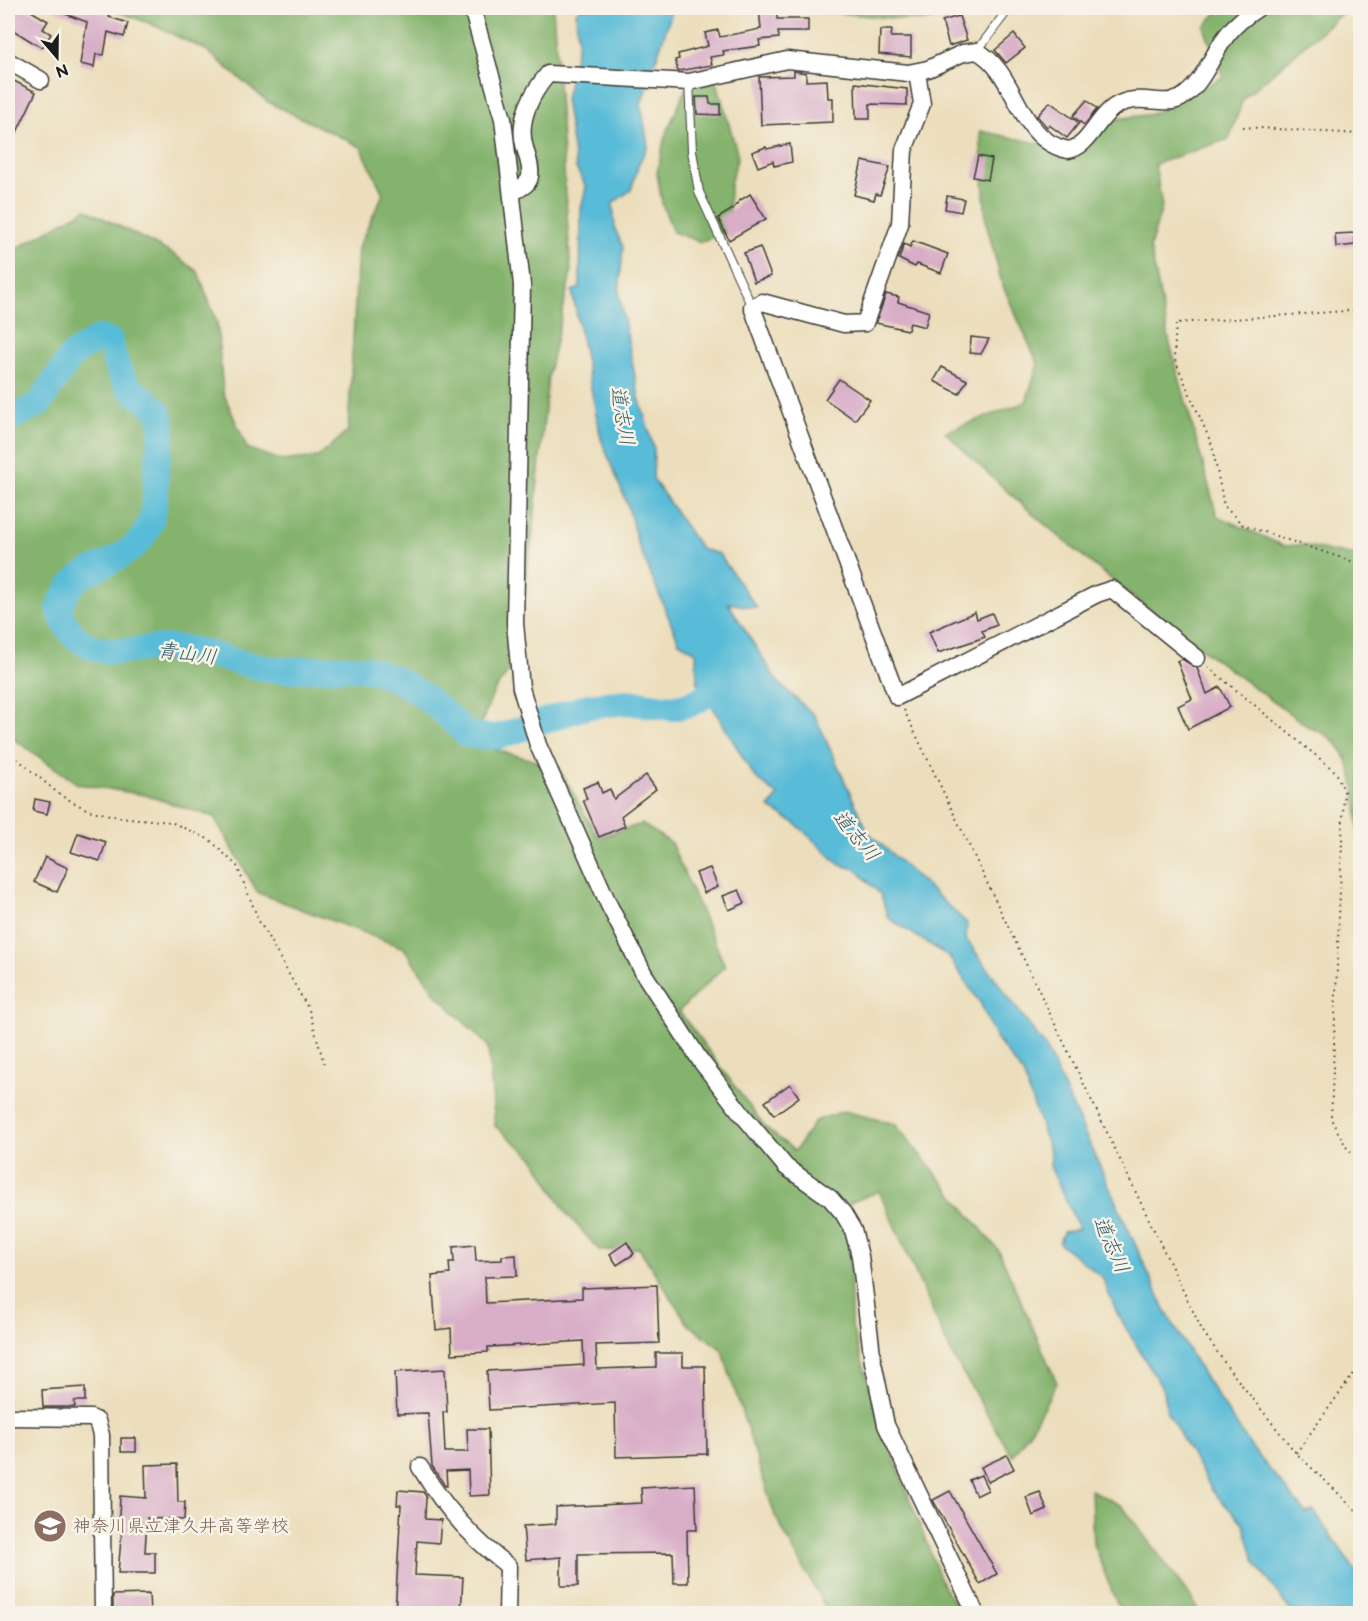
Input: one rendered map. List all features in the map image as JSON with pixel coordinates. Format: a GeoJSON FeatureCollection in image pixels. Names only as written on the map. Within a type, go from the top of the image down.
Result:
{"type":"FeatureCollection","features":[{"type":"Feature","properties":{"kind":"street"},"geometry":{"type":"LineString","coordinates":[[472,8],[503,119],[513,192],[523,307],[515,623],[518,670],[527,716],[618,922],[644,974],[672,1020],[709,1073],[786,1167],[830,1198],[848,1220],[860,1256],[873,1362],[886,1425],[976,1614]]}},
{"type":"Feature","properties":{"kind":"street"},"geometry":{"type":"LineString","coordinates":[[513,192],[524,186],[531,174],[522,135],[527,107],[548,74],[689,82],[787,60],[884,72],[917,72],[963,53],[977,51],[997,65],[1016,104],[1040,134],[1060,148],[1076,149],[1106,113],[1124,101],[1142,98],[1170,101],[1184,95],[1206,71],[1227,34],[1258,8]]}},
{"type":"Feature","properties":{"kind":"street"},"geometry":{"type":"LineString","coordinates":[[8,61],[41,80]]}},
{"type":"Feature","properties":{"kind":"street"},"geometry":{"type":"LineString","coordinates":[[917,72],[922,104],[904,150],[900,224],[865,323],[844,324],[762,302],[752,307],[897,697],[1097,594],[1112,589],[1197,658]]}},
{"type":"Feature","properties":{"kind":"street"},"geometry":{"type":"LineString","coordinates":[[8,1417],[91,1418],[97,1421],[101,1435],[103,1614]]}},
{"type":"Feature","properties":{"kind":"street"},"geometry":{"type":"LineString","coordinates":[[420,1467],[438,1497],[471,1535],[508,1566],[507,1614]]}},
{"type":"Feature","properties":{"kind":"lane"},"geometry":{"type":"LineString","coordinates":[[977,51],[1002,18],[1014,8]]}},
{"type":"Feature","properties":{"kind":"lane"},"geometry":{"type":"LineString","coordinates":[[689,82],[692,151],[699,192],[752,307]]}},
{"type":"Feature","properties":{"kind":"path"},"geometry":{"type":"LineString","coordinates":[[1243,128],[1360,134]]}},
{"type":"Feature","properties":{"kind":"path"},"geometry":{"type":"LineString","coordinates":[[1360,310],[1176,323],[1174,358],[1212,445],[1224,506],[1243,525],[1360,564]]}},
{"type":"Feature","properties":{"kind":"path"},"geometry":{"type":"LineString","coordinates":[[1197,658],[1336,772],[1344,790],[1331,1119],[1348,1150],[1360,1158]]}},
{"type":"Feature","properties":{"kind":"path"},"geometry":{"type":"LineString","coordinates":[[897,697],[1202,1330],[1229,1369],[1296,1453],[1360,1514]]}},
{"type":"Feature","properties":{"kind":"path"},"geometry":{"type":"LineString","coordinates":[[8,751],[60,795],[88,810],[119,817],[171,822],[210,840],[237,866],[259,921],[309,1010],[324,1063]]}},
{"type":"Feature","properties":{"kind":"path"},"geometry":{"type":"LineString","coordinates":[[1296,1453],[1360,1365]]}},
{"type":"Feature","properties":{"kind":"green space"},"geometry":{"type":"Polygon","coordinates":[[[107,8],[553,8],[571,273],[548,377],[533,531],[512,667],[494,691],[481,724],[453,738],[558,767],[598,837],[642,824],[671,843],[725,966],[679,1011],[765,1127],[795,1151],[815,1121],[844,1111],[895,1124],[999,1251],[1057,1383],[1031,1429],[1012,1456],[952,1355],[879,1191],[850,1203],[851,1324],[880,1422],[944,1588],[962,1613],[828,1613],[775,1516],[722,1350],[688,1324],[639,1248],[600,1251],[567,1214],[534,1158],[495,1126],[488,1046],[435,993],[404,948],[258,893],[214,817],[145,795],[78,784],[8,735],[8,247],[14,250],[86,209],[173,254],[198,272],[217,323],[223,392],[247,448],[282,461],[318,457],[348,431],[358,248],[383,194],[361,147],[268,102],[206,50],[149,23],[107,8]]]}},
{"type":"Feature","properties":{"kind":"green space"},"geometry":{"type":"Polygon","coordinates":[[[812,8],[964,8],[962,15],[924,21],[809,10],[812,8]]]}},
{"type":"Feature","properties":{"kind":"green space"},"geometry":{"type":"Polygon","coordinates":[[[1221,8],[1348,8],[1243,99],[1229,139],[1155,164],[1162,207],[1150,247],[1170,344],[1217,516],[1284,546],[1302,545],[1360,557],[1360,849],[1353,778],[1348,762],[1339,747],[1327,736],[1310,728],[1215,659],[1121,587],[1031,512],[945,432],[1026,402],[1038,364],[1002,284],[986,222],[980,131],[1076,151],[1117,119],[1152,114],[1223,77],[1204,27],[1221,8]]]}},
{"type":"Feature","properties":{"kind":"green space"},"geometry":{"type":"Polygon","coordinates":[[[713,68],[738,156],[730,184],[728,232],[700,242],[673,232],[662,203],[657,173],[665,136],[685,90],[713,68]]]}},
{"type":"Feature","properties":{"kind":"green space"},"geometry":{"type":"Polygon","coordinates":[[[1091,1490],[1122,1506],[1200,1613],[1123,1613],[1093,1544],[1091,1490]]]}},
{"type":"Feature","properties":{"kind":"water","name":"道志川"},"geometry":{"type":"Polygon","coordinates":[[[580,8],[678,8],[672,12],[641,104],[648,146],[639,163],[631,190],[613,203],[615,229],[623,247],[619,294],[639,397],[654,449],[653,479],[701,549],[719,554],[757,608],[728,603],[777,681],[815,716],[868,832],[967,923],[966,939],[1046,1048],[1166,1312],[1202,1373],[1251,1447],[1306,1513],[1313,1510],[1360,1577],[1360,1613],[1292,1613],[1255,1562],[1243,1523],[1213,1492],[1167,1412],[1162,1388],[1117,1313],[1102,1277],[1059,1243],[1063,1232],[1079,1229],[1050,1166],[1051,1155],[1023,1074],[995,1037],[981,1004],[948,956],[888,918],[881,895],[856,869],[840,865],[795,823],[769,808],[778,796],[754,776],[697,681],[696,652],[679,642],[637,542],[628,506],[601,439],[572,291],[580,288],[581,209],[586,187],[576,168],[565,99],[578,42],[576,13],[580,8]]]}},
{"type":"Feature","properties":{"kind":"building"},"geometry":{"type":"Polygon","coordinates":[[[8,8],[26,8],[48,21],[43,29],[51,34],[42,48],[8,27],[8,8]]]}},
{"type":"Feature","properties":{"kind":"building"},"geometry":{"type":"Polygon","coordinates":[[[49,8],[101,8],[99,11],[110,15],[109,17],[128,23],[124,37],[108,32],[104,55],[96,54],[94,67],[80,64],[87,22],[49,8]]]}},
{"type":"Feature","properties":{"kind":"building"},"geometry":{"type":"Polygon","coordinates":[[[759,8],[777,8],[777,19],[808,19],[808,32],[778,32],[779,38],[759,40],[760,46],[723,51],[724,55],[710,57],[712,65],[678,71],[675,60],[679,59],[678,54],[708,46],[705,33],[718,30],[720,37],[761,29],[759,8]]]}},
{"type":"Feature","properties":{"kind":"building"},"geometry":{"type":"Polygon","coordinates":[[[959,16],[967,40],[949,46],[942,21],[959,16]]]}},
{"type":"Feature","properties":{"kind":"building"},"geometry":{"type":"Polygon","coordinates":[[[880,30],[892,30],[891,37],[911,37],[911,57],[879,54],[880,30]]]}},
{"type":"Feature","properties":{"kind":"building"},"geometry":{"type":"Polygon","coordinates":[[[1014,34],[1025,48],[1006,63],[995,50],[1014,34]]]}},
{"type":"Feature","properties":{"kind":"building"},"geometry":{"type":"Polygon","coordinates":[[[794,71],[806,73],[806,81],[827,80],[828,98],[833,98],[833,122],[761,125],[759,77],[794,76],[794,71]]]}},
{"type":"Feature","properties":{"kind":"building"},"geometry":{"type":"Polygon","coordinates":[[[8,78],[36,92],[8,151],[8,78]]]}},
{"type":"Feature","properties":{"kind":"building"},"geometry":{"type":"Polygon","coordinates":[[[855,83],[907,89],[907,105],[870,104],[870,119],[856,119],[855,83]]]}},
{"type":"Feature","properties":{"kind":"building"},"geometry":{"type":"Polygon","coordinates":[[[696,97],[709,97],[710,104],[720,104],[720,115],[697,114],[696,97]]]}},
{"type":"Feature","properties":{"kind":"building"},"geometry":{"type":"Polygon","coordinates":[[[1087,100],[1097,109],[1084,125],[1073,116],[1087,100]]]}},
{"type":"Feature","properties":{"kind":"building"},"geometry":{"type":"Polygon","coordinates":[[[1050,102],[1079,123],[1067,138],[1049,125],[1047,127],[1037,116],[1050,102]]]}},
{"type":"Feature","properties":{"kind":"building"},"geometry":{"type":"Polygon","coordinates":[[[790,144],[792,162],[774,166],[773,161],[758,167],[752,152],[766,147],[767,149],[790,144]]]}},
{"type":"Feature","properties":{"kind":"building"},"geometry":{"type":"Polygon","coordinates":[[[978,156],[992,159],[988,180],[973,177],[978,156]]]}},
{"type":"Feature","properties":{"kind":"building"},"geometry":{"type":"Polygon","coordinates":[[[862,161],[890,167],[880,195],[876,194],[874,200],[854,195],[862,161]]]}},
{"type":"Feature","properties":{"kind":"building"},"geometry":{"type":"Polygon","coordinates":[[[750,194],[766,219],[729,240],[718,218],[750,194]]]}},
{"type":"Feature","properties":{"kind":"building"},"geometry":{"type":"Polygon","coordinates":[[[947,196],[964,199],[961,212],[945,209],[947,196]]]}},
{"type":"Feature","properties":{"kind":"building"},"geometry":{"type":"Polygon","coordinates":[[[1355,233],[1355,245],[1336,247],[1335,234],[1355,233]]]}},
{"type":"Feature","properties":{"kind":"building"},"geometry":{"type":"Polygon","coordinates":[[[913,241],[948,254],[941,273],[917,264],[915,267],[899,259],[904,244],[910,247],[913,241]]]}},
{"type":"Feature","properties":{"kind":"building"},"geometry":{"type":"Polygon","coordinates":[[[760,247],[771,276],[754,282],[744,253],[760,247]]]}},
{"type":"Feature","properties":{"kind":"building"},"geometry":{"type":"Polygon","coordinates":[[[886,294],[899,297],[898,302],[929,312],[925,327],[910,323],[908,330],[876,323],[886,294]]]}},
{"type":"Feature","properties":{"kind":"building"},"geometry":{"type":"Polygon","coordinates":[[[971,337],[989,339],[981,354],[970,353],[971,337]]]}},
{"type":"Feature","properties":{"kind":"building"},"geometry":{"type":"Polygon","coordinates":[[[942,367],[967,380],[959,394],[934,381],[942,367]]]}},
{"type":"Feature","properties":{"kind":"building"},"geometry":{"type":"Polygon","coordinates":[[[839,379],[870,400],[855,420],[825,399],[839,379]]]}},
{"type":"Feature","properties":{"kind":"building"},"geometry":{"type":"Polygon","coordinates":[[[975,612],[977,619],[992,613],[997,625],[982,631],[985,637],[938,653],[929,632],[975,612]]]}},
{"type":"Feature","properties":{"kind":"building"},"geometry":{"type":"Polygon","coordinates":[[[1182,659],[1197,668],[1207,694],[1220,687],[1230,707],[1188,729],[1178,706],[1192,699],[1177,661],[1182,659]]]}},
{"type":"Feature","properties":{"kind":"building"},"geometry":{"type":"Polygon","coordinates":[[[646,775],[656,789],[621,816],[625,826],[599,837],[583,800],[587,799],[583,788],[598,782],[602,793],[610,789],[614,799],[646,775]]]}},
{"type":"Feature","properties":{"kind":"building"},"geometry":{"type":"Polygon","coordinates":[[[35,799],[50,802],[47,814],[33,811],[35,799]]]}},
{"type":"Feature","properties":{"kind":"building"},"geometry":{"type":"Polygon","coordinates":[[[78,833],[106,842],[100,861],[71,852],[78,833]]]}},
{"type":"Feature","properties":{"kind":"building"},"geometry":{"type":"Polygon","coordinates":[[[45,857],[68,868],[57,892],[34,882],[45,857]]]}},
{"type":"Feature","properties":{"kind":"building"},"geometry":{"type":"Polygon","coordinates":[[[710,868],[718,887],[704,893],[696,873],[710,868]]]}},
{"type":"Feature","properties":{"kind":"building"},"geometry":{"type":"Polygon","coordinates":[[[739,890],[745,903],[729,910],[723,896],[739,890]]]}},
{"type":"Feature","properties":{"kind":"building"},"geometry":{"type":"Polygon","coordinates":[[[790,1084],[799,1097],[774,1115],[765,1102],[790,1084]]]}},
{"type":"Feature","properties":{"kind":"building"},"geometry":{"type":"Polygon","coordinates":[[[627,1242],[634,1254],[617,1265],[610,1254],[627,1242]]]}},
{"type":"Feature","properties":{"kind":"building"},"geometry":{"type":"Polygon","coordinates":[[[475,1245],[476,1261],[502,1260],[502,1256],[516,1255],[517,1276],[485,1277],[486,1303],[582,1298],[582,1288],[657,1285],[659,1343],[596,1345],[597,1369],[656,1367],[656,1353],[683,1353],[683,1366],[705,1366],[707,1454],[616,1457],[615,1403],[489,1410],[487,1371],[584,1365],[583,1341],[488,1347],[488,1352],[452,1354],[451,1328],[436,1330],[432,1276],[450,1274],[449,1262],[454,1262],[453,1247],[475,1245]]]}},
{"type":"Feature","properties":{"kind":"building"},"geometry":{"type":"Polygon","coordinates":[[[445,1369],[447,1412],[443,1412],[445,1452],[468,1452],[467,1429],[488,1429],[490,1495],[469,1496],[468,1470],[446,1471],[447,1486],[445,1486],[432,1466],[428,1413],[397,1414],[395,1372],[445,1369]]]}},
{"type":"Feature","properties":{"kind":"building"},"geometry":{"type":"Polygon","coordinates":[[[85,1387],[85,1401],[74,1401],[75,1407],[43,1407],[42,1390],[85,1387]]]}},
{"type":"Feature","properties":{"kind":"building"},"geometry":{"type":"Polygon","coordinates":[[[121,1438],[136,1438],[136,1452],[121,1452],[121,1438]]]}},
{"type":"Feature","properties":{"kind":"building"},"geometry":{"type":"Polygon","coordinates":[[[1007,1455],[1014,1469],[988,1482],[981,1467],[1007,1455]]]}},
{"type":"Feature","properties":{"kind":"building"},"geometry":{"type":"Polygon","coordinates":[[[177,1464],[178,1502],[185,1502],[184,1520],[147,1518],[145,1552],[155,1552],[155,1573],[118,1573],[123,1517],[119,1517],[120,1496],[146,1498],[145,1465],[177,1464]]]}},
{"type":"Feature","properties":{"kind":"building"},"geometry":{"type":"Polygon","coordinates":[[[981,1475],[988,1490],[976,1496],[969,1480],[981,1475]]]}},
{"type":"Feature","properties":{"kind":"building"},"geometry":{"type":"Polygon","coordinates":[[[695,1485],[697,1530],[687,1530],[688,1583],[674,1583],[673,1553],[578,1554],[578,1586],[561,1586],[561,1557],[526,1560],[523,1526],[556,1524],[556,1507],[642,1503],[641,1488],[695,1485]]]}},
{"type":"Feature","properties":{"kind":"building"},"geometry":{"type":"Polygon","coordinates":[[[398,1490],[423,1492],[426,1496],[425,1519],[441,1520],[439,1543],[417,1541],[415,1575],[463,1577],[461,1614],[395,1614],[401,1505],[397,1505],[398,1490]]]}},
{"type":"Feature","properties":{"kind":"building"},"geometry":{"type":"Polygon","coordinates":[[[950,1491],[997,1574],[980,1584],[933,1500],[950,1491]]]}},
{"type":"Feature","properties":{"kind":"building"},"geometry":{"type":"Polygon","coordinates":[[[1040,1492],[1047,1510],[1033,1516],[1026,1497],[1040,1492]]]}},
{"type":"Feature","properties":{"kind":"building"},"geometry":{"type":"Polygon","coordinates":[[[149,1594],[150,1613],[113,1614],[113,1595],[149,1594]]]}},
{"type":"Feature","properties":{"kind":"waterway","name":"青山川"},"geometry":{"type":"LineString","coordinates":[[8,420],[39,404],[72,355],[99,338],[110,341],[116,365],[129,387],[154,407],[161,417],[162,433],[155,499],[151,521],[146,531],[140,540],[120,557],[90,571],[73,583],[59,608],[72,634],[97,649],[117,651],[183,648],[271,669],[366,669],[388,676],[413,689],[447,715],[467,735],[498,737],[588,706],[628,702],[672,708],[691,704],[736,679]]}},
{"type":"Feature","properties":{"kind":"place","name":"神奈川県立津久井高等学校"},"geometry":{"type":"Point","coordinates":[50,1526]}}]}
